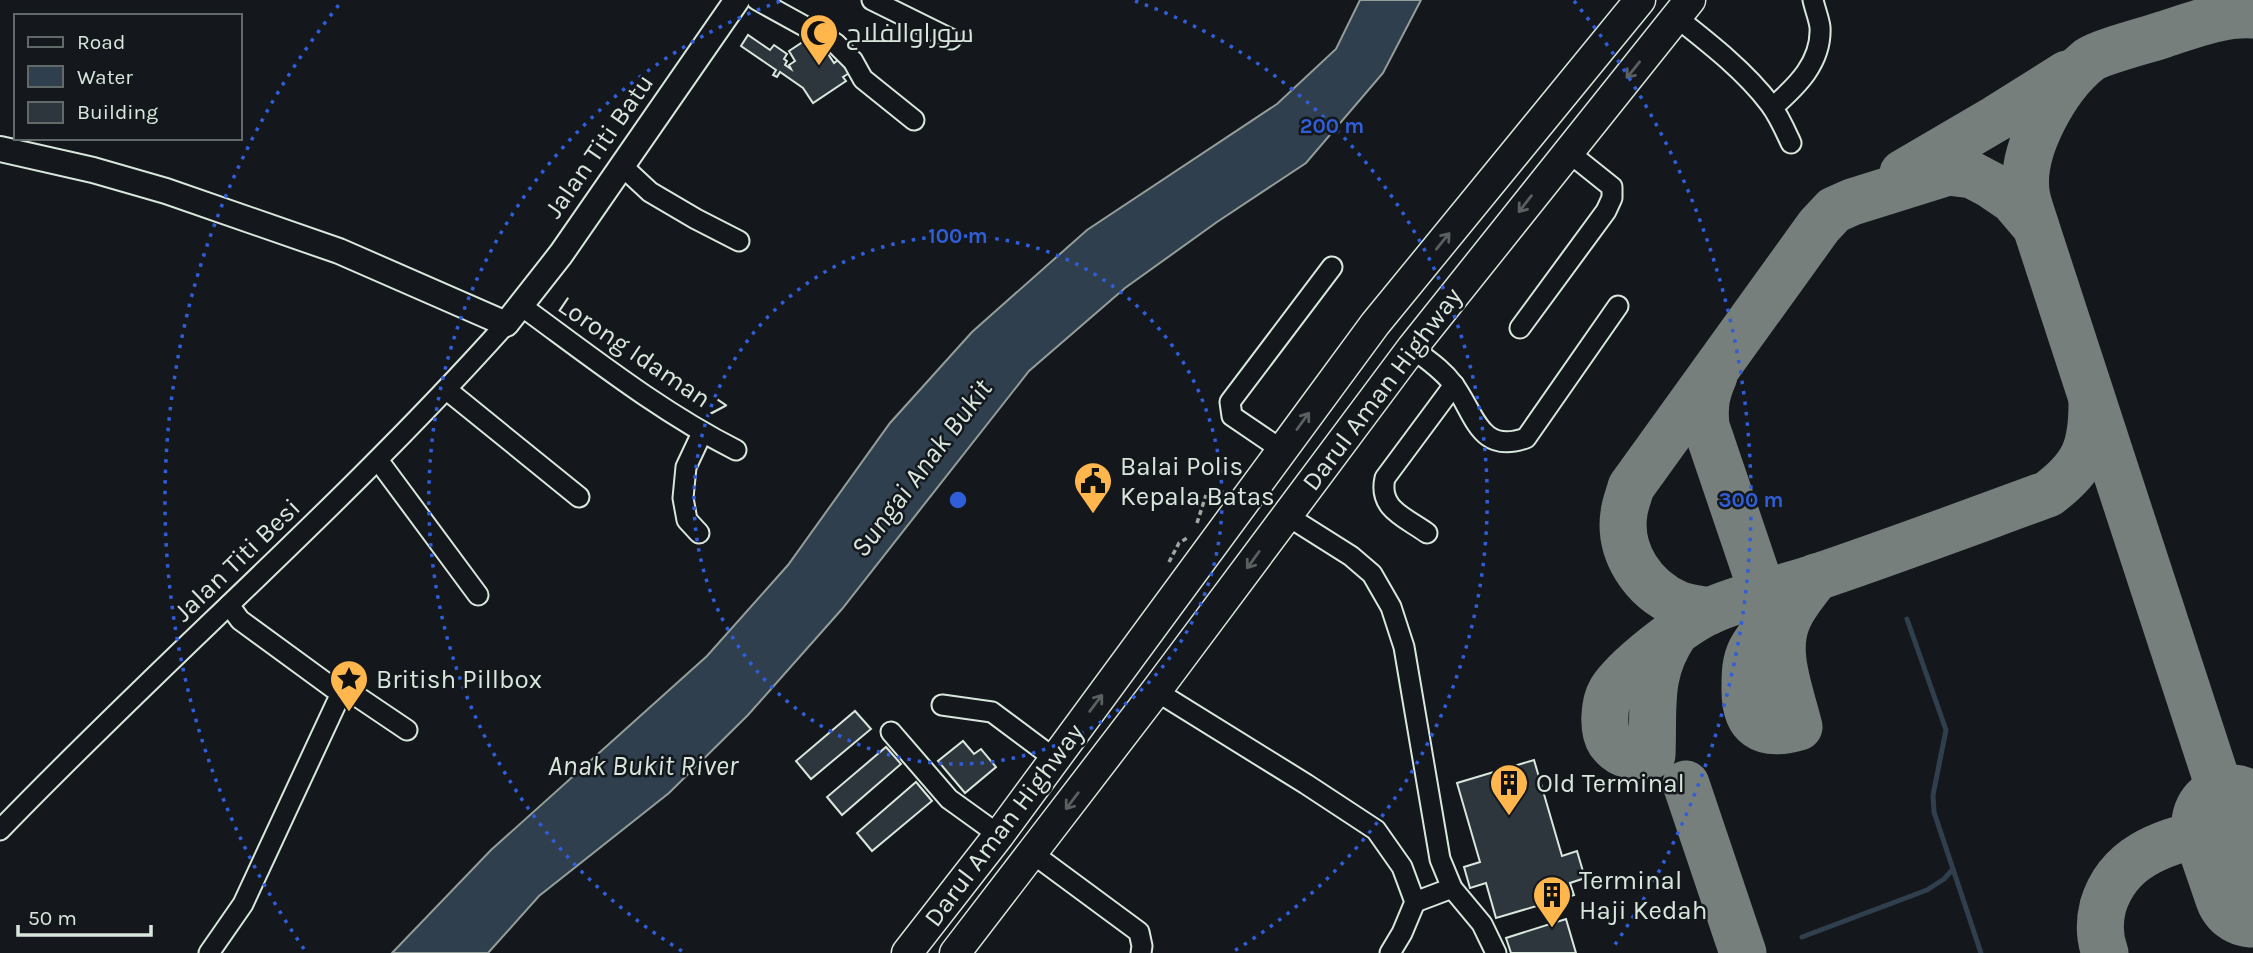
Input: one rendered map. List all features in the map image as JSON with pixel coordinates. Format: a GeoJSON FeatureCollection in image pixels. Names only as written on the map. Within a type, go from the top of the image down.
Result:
{"type":"FeatureCollection","features":[{"type":"Feature","properties":{"kind":"highway","name":"Darul Aman Highway"},"geometry":{"type":"LineString","coordinates":[[907,953],[999,835],[1376,324],[1640,0]]}},
{"type":"Feature","properties":{"kind":"highway","name":"Darul Aman Highway"},"geometry":{"type":"LineString","coordinates":[[955,953],[1156,691],[1412,348],[1567,151],[1673,6]]}},
{"type":"Feature","properties":{"kind":"highway"},"geometry":{"type":"LineString","coordinates":[[1376,324],[1412,348]]}},
{"type":"Feature","properties":{"kind":"main road","name":"Jalan Titi Batu"},"geometry":{"type":"LineString","coordinates":[[513,314],[561,254],[737,0]]}},
{"type":"Feature","properties":{"kind":"main road"},"geometry":{"type":"LineString","coordinates":[[0,149],[93,170],[166,191],[513,314]]}},
{"type":"Feature","properties":{"kind":"street"},"geometry":{"type":"LineString","coordinates":[[757,0],[835,43],[853,61],[863,79],[914,120]]}},
{"type":"Feature","properties":{"kind":"street"},"geometry":{"type":"LineString","coordinates":[[872,0],[951,39]]}},
{"type":"Feature","properties":{"kind":"street"},"geometry":{"type":"LineString","coordinates":[[1773,107],[1809,70],[1818,49],[1820,27],[1813,0]]}},
{"type":"Feature","properties":{"kind":"street"},"geometry":{"type":"LineString","coordinates":[[1673,6],[1759,90],[1773,107],[1791,143]]}},
{"type":"Feature","properties":{"kind":"street"},"geometry":{"type":"LineString","coordinates":[[1520,328],[1606,211],[1612,198],[1612,187],[1567,151]]}},
{"type":"Feature","properties":{"kind":"street"},"geometry":{"type":"LineString","coordinates":[[621,165],[650,192],[739,241]]}},
{"type":"Feature","properties":{"kind":"street"},"geometry":{"type":"LineString","coordinates":[[1282,450],[1232,416],[1230,402],[1332,267]]}},
{"type":"Feature","properties":{"kind":"street"},"geometry":{"type":"LineString","coordinates":[[1412,348],[1441,370],[1454,385],[1471,417],[1495,441],[1511,443],[1526,438],[1618,306]]}},
{"type":"Feature","properties":{"kind":"street","name":"Jalan Titi Besi"},"geometry":{"type":"LineString","coordinates":[[0,830],[378,460],[447,390],[513,314]]}},
{"type":"Feature","properties":{"kind":"street","name":"Lorong Idaman 7"},"geometry":{"type":"LineString","coordinates":[[513,314],[590,357],[702,433],[736,450]]}},
{"type":"Feature","properties":{"kind":"street"},"geometry":{"type":"LineString","coordinates":[[1427,533],[1385,501],[1382,488],[1385,478],[1454,385]]}},
{"type":"Feature","properties":{"kind":"street"},"geometry":{"type":"LineString","coordinates":[[447,390],[579,497]]}},
{"type":"Feature","properties":{"kind":"street"},"geometry":{"type":"LineString","coordinates":[[699,533],[687,520],[683,498],[686,467],[702,433]]}},
{"type":"Feature","properties":{"kind":"street"},"geometry":{"type":"LineString","coordinates":[[378,460],[478,595]]}},
{"type":"Feature","properties":{"kind":"street"},"geometry":{"type":"LineString","coordinates":[[1286,514],[1372,574],[1391,607],[1404,647],[1440,859],[1451,888],[1482,924],[1496,953]]}},
{"type":"Feature","properties":{"kind":"street"},"geometry":{"type":"LineString","coordinates":[[229,605],[240,620],[332,688],[358,697],[407,730]]}},
{"type":"Feature","properties":{"kind":"street"},"geometry":{"type":"LineString","coordinates":[[209,953],[243,904],[342,691]]}},
{"type":"Feature","properties":{"kind":"street"},"geometry":{"type":"LineString","coordinates":[[1156,691],[1376,830],[1402,867],[1415,902],[1390,953]]}},
{"type":"Feature","properties":{"kind":"street"},"geometry":{"type":"LineString","coordinates":[[942,705],[992,712],[1055,759]]}},
{"type":"Feature","properties":{"kind":"street"},"geometry":{"type":"LineString","coordinates":[[891,732],[949,799],[999,835]]}},
{"type":"Feature","properties":{"kind":"street"},"geometry":{"type":"LineString","coordinates":[[1032,853],[1139,932],[1141,953]]}},
{"type":"Feature","properties":{"kind":"street"},"geometry":{"type":"LineString","coordinates":[[1415,902],[1451,888]]}},
{"type":"Feature","properties":{"kind":"path"},"geometry":{"type":"LineString","coordinates":[[1195,527],[1206,495]]}},
{"type":"Feature","properties":{"kind":"path"},"geometry":{"type":"LineString","coordinates":[[1169,562],[1180,543],[1191,536]]}},
{"type":"Feature","properties":{"kind":"water","name":"Anak Bukit River"},"geometry":{"type":"Polygon","coordinates":[[[1360,0],[1421,0],[1383,73],[1306,163],[1125,288],[1029,371],[842,609],[748,715],[669,793],[539,896],[488,953],[392,953],[491,850],[707,656],[788,565],[890,423],[972,332],[1087,230],[1277,104],[1336,49],[1360,0]]]}},
{"type":"Feature","properties":{"kind":"building","name":"سوراوالفلاح"},"geometry":{"type":"Polygon","coordinates":[[[815,34],[834,63],[842,57],[851,72],[843,77],[846,81],[813,103],[803,88],[780,72],[777,77],[773,75],[776,70],[741,46],[748,35],[770,50],[774,45],[787,54],[785,65],[791,69],[789,65],[795,61],[789,51],[815,34]]]}},
{"type":"Feature","properties":{"kind":"building"},"geometry":{"type":"Polygon","coordinates":[[[855,711],[871,729],[811,779],[796,761],[855,711]]]}},
{"type":"Feature","properties":{"kind":"building"},"geometry":{"type":"Polygon","coordinates":[[[963,741],[974,754],[981,749],[996,767],[965,793],[938,761],[963,741]]]}},
{"type":"Feature","properties":{"kind":"building"},"geometry":{"type":"Polygon","coordinates":[[[886,747],[901,764],[842,815],[827,797],[886,747]]]}},
{"type":"Feature","properties":{"kind":"building","name":"Old Terminal"},"geometry":{"type":"Polygon","coordinates":[[[1534,760],[1562,856],[1577,851],[1585,878],[1570,883],[1574,895],[1496,918],[1486,883],[1470,888],[1464,867],[1480,862],[1457,783],[1534,760]]]}},
{"type":"Feature","properties":{"kind":"building"},"geometry":{"type":"Polygon","coordinates":[[[916,782],[932,801],[872,851],[857,833],[916,782]]]}},
{"type":"Feature","properties":{"kind":"building","name":"Terminal Haji Kedah"},"geometry":{"type":"Polygon","coordinates":[[[1566,919],[1576,953],[1511,953],[1506,938],[1566,919]]]}},
{"type":"Feature","properties":{"kind":"waterway"},"geometry":{"type":"LineString","coordinates":[[1907,619],[1946,730],[1933,795],[1934,812],[1981,953]]}},
{"type":"Feature","properties":{"kind":"waterway"},"geometry":{"type":"LineString","coordinates":[[1802,937],[1927,890],[1944,879],[1953,869]]}},
{"type":"Feature","properties":{"kind":"taxiway"},"geometry":{"type":"LineString","coordinates":[[2105,953],[2100,930],[2103,906],[2123,870],[2154,849],[2231,824],[2030,209],[2026,174],[2029,156],[2043,120],[2065,86],[2089,60],[2208,20],[2253,15]]}},
{"type":"Feature","properties":{"kind":"taxiway"},"geometry":{"type":"LineString","coordinates":[[1903,173],[2067,74]]}},
{"type":"Feature","properties":{"kind":"taxiway"},"geometry":{"type":"LineString","coordinates":[[1710,611],[1678,604],[1654,589],[1644,579],[1629,555],[1625,542],[1623,527],[1626,503],[1631,487],[1819,226],[1834,210],[1852,202],[1948,172],[1972,175],[1991,185],[2013,200],[2036,227]]}},
{"type":"Feature","properties":{"kind":"taxiway"},"geometry":{"type":"LineString","coordinates":[[1714,376],[1706,400],[1706,426],[1763,594],[1767,625]]}},
{"type":"Feature","properties":{"kind":"taxiway"},"geometry":{"type":"LineString","coordinates":[[1675,633],[1666,648],[1656,677],[1652,755],[1634,756],[1619,751],[1610,742],[1606,731],[1605,716],[1611,691],[1629,670],[1671,635],[1722,606],[1846,567],[2048,494],[2070,475],[2084,455],[2090,432],[2092,403]]}},
{"type":"Feature","properties":{"kind":"taxiway"},"geometry":{"type":"LineString","coordinates":[[1816,577],[1791,613],[1782,645],[1785,673],[1799,727],[1775,731],[1765,729],[1752,720],[1748,711],[1745,677],[1749,655],[1756,641],[1772,622],[1816,577]]}},
{"type":"Feature","properties":{"kind":"taxiway"},"geometry":{"type":"LineString","coordinates":[[1686,784],[1743,953]]}},
{"type":"Feature","properties":{"kind":"runway"},"geometry":{"type":"LineString","coordinates":[[2231,824],[2253,888]]}},
{"type":"Feature","properties":{"kind":"place","name":"سوراوالفلاح"},"geometry":{"type":"Point","coordinates":[819,67]}},
{"type":"Feature","properties":{"kind":"place","name":"Balai Polis Kepala Batas"},"geometry":{"type":"Point","coordinates":[1093,515]}},
{"type":"Feature","properties":{"kind":"place","name":"British Pillbox"},"geometry":{"type":"Point","coordinates":[349,713]}},
{"type":"Feature","properties":{"kind":"place","name":"Old Terminal"},"geometry":{"type":"Point","coordinates":[1509,817]}},
{"type":"Feature","properties":{"kind":"place","name":"Terminal Haji Kedah"},"geometry":{"type":"Point","coordinates":[1552,929]}},
{"type":"Feature","properties":{"kind":"water label","name":"Sungai Anak Bukit"},"geometry":{"type":"Point","coordinates":[921,468]}}]}
